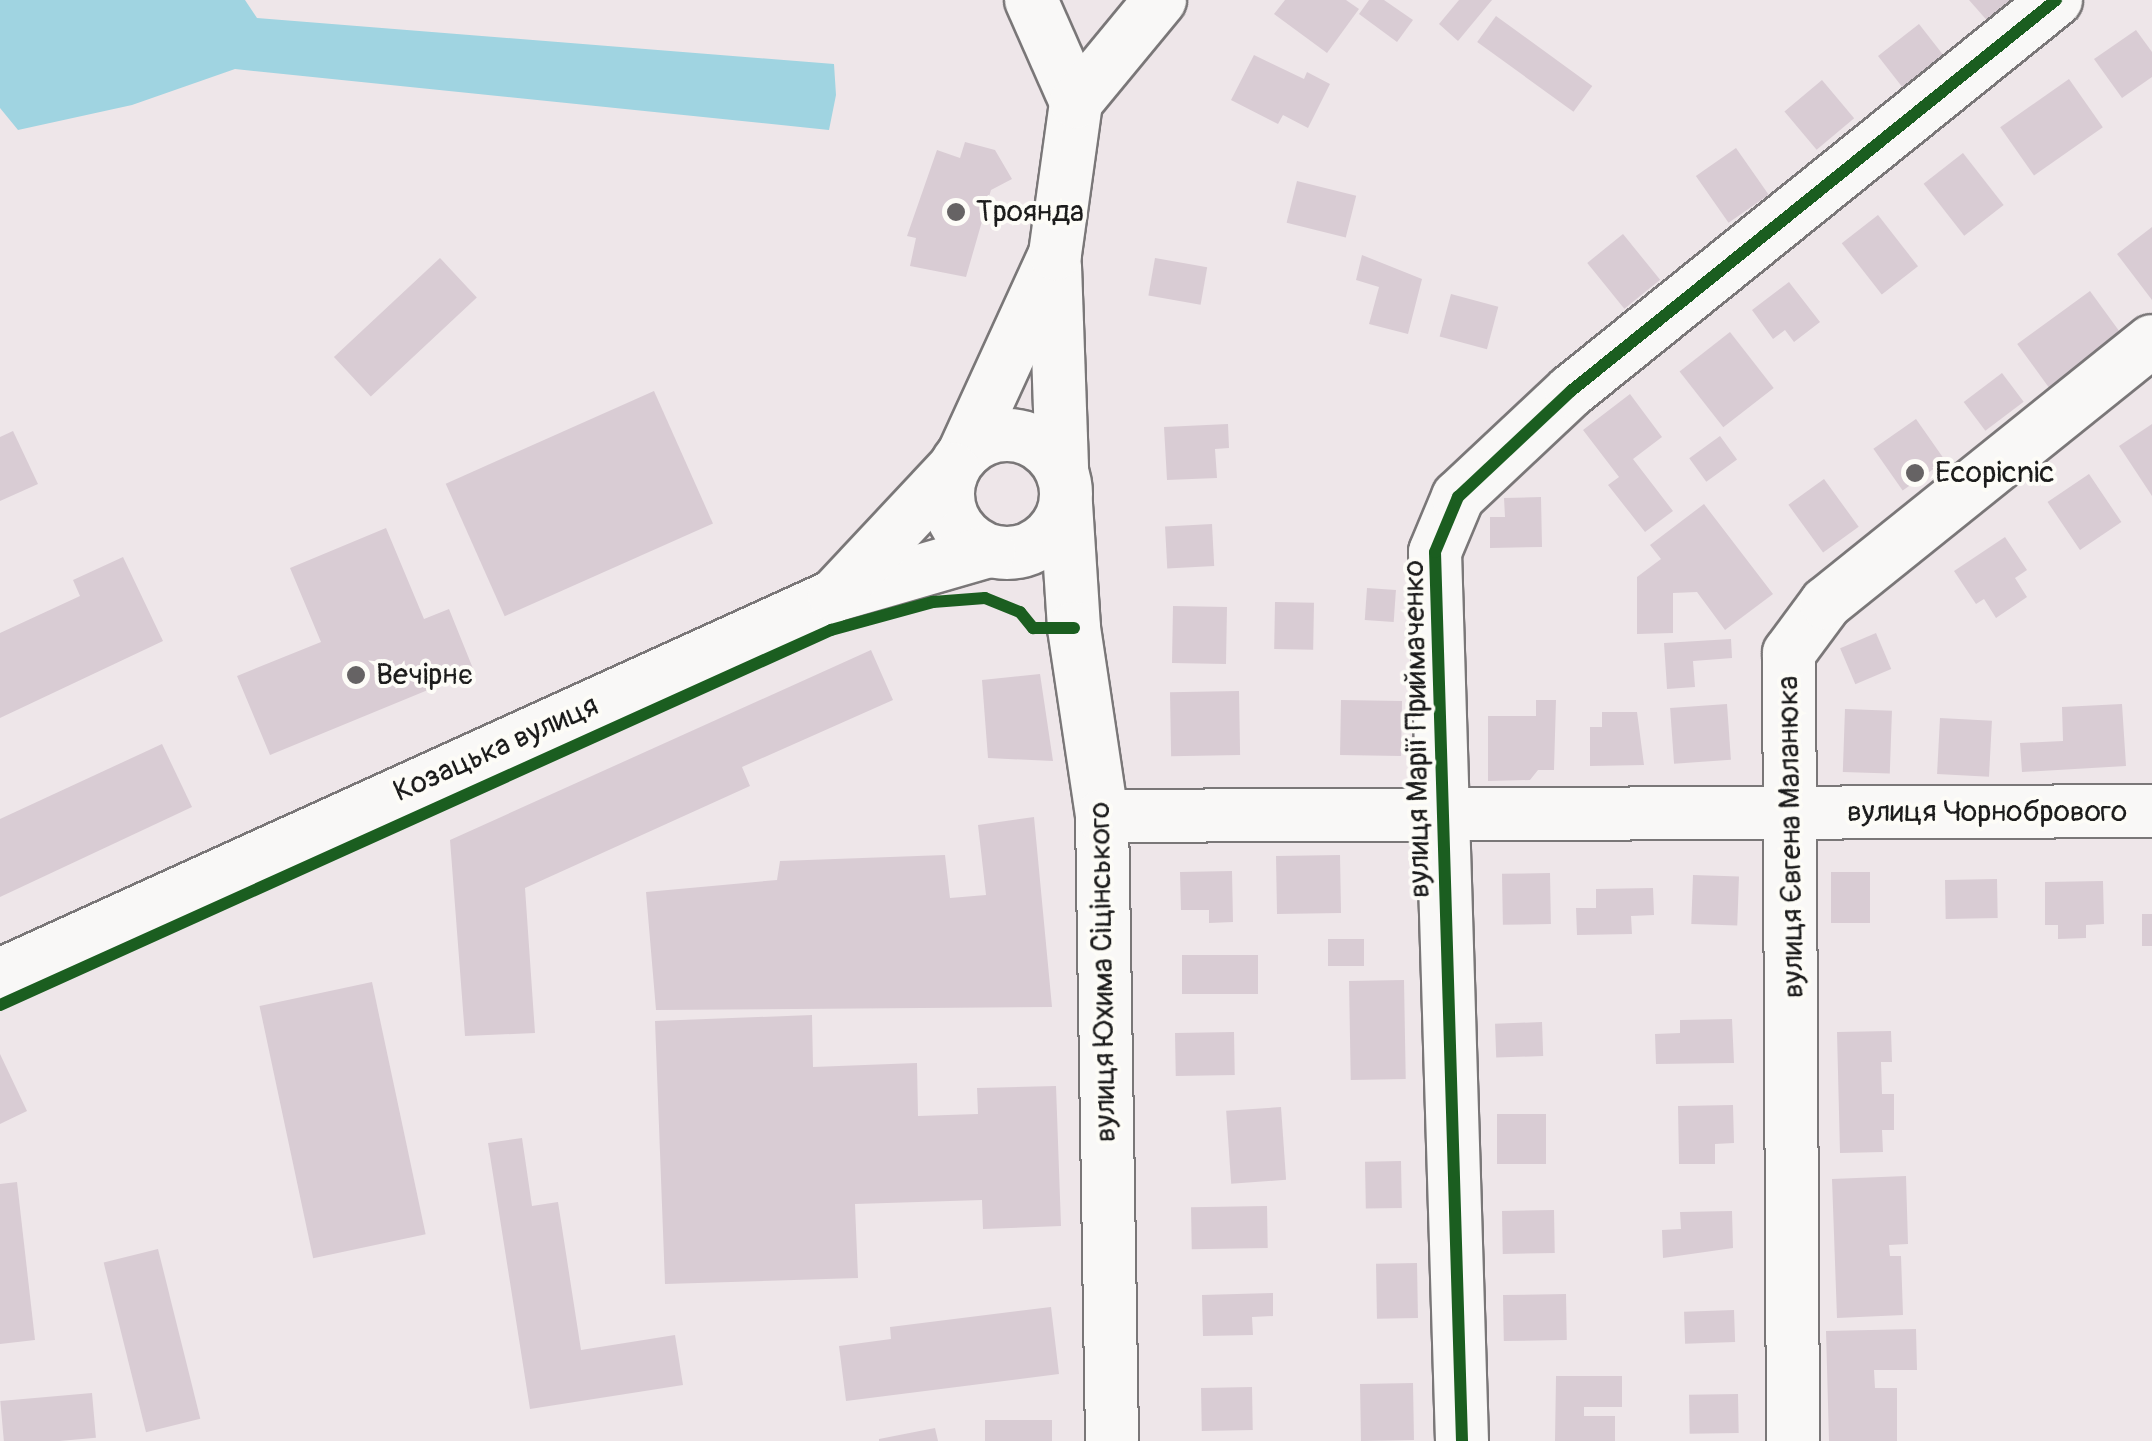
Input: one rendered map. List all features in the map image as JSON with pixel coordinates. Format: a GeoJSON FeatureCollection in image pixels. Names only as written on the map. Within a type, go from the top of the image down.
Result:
{"type":"FeatureCollection","features":[{"type":"Feature","properties":{"kind":"street"},"geometry":{"type":"LineString","coordinates":[[1031,0],[1076,102],[1160,0]]}},
{"type":"Feature","properties":{"kind":"street","name":"вулиця Марії Приймаченко"},"geometry":{"type":"LineString","coordinates":[[1462,1441],[1435,552],[1458,497],[1571,391],[2056,0]]}},
{"type":"Feature","properties":{"kind":"street","name":"Козацька вулиця"},"geometry":{"type":"LineString","coordinates":[[0,975],[834,596],[958,462],[1054,254],[1076,102]]}},
{"type":"Feature","properties":{"kind":"street","name":"вулиця Юхима Сіцінського"},"geometry":{"type":"LineString","coordinates":[[1054,254],[1074,628],[1102,816],[1112,1441]]}},
{"type":"Feature","properties":{"kind":"street","name":"вулиця Євгена Маланюка"},"geometry":{"type":"LineString","coordinates":[[1793,1441],[1789,653],[1826,603],[2152,341]]}},
{"type":"Feature","properties":{"kind":"street"},"geometry":{"type":"LineString","coordinates":[[834,596],[998,552],[1038,545],[1064,488],[1040,445],[1008,435],[958,462],[952,518],[998,552],[1034,572],[1074,628]]}},
{"type":"Feature","properties":{"kind":"street","name":"вулиця Чорнобрового"},"geometry":{"type":"LineString","coordinates":[[1102,816],[1792,813],[2141,802]]}},
{"type":"Feature","properties":{"kind":"water"},"geometry":{"type":"Polygon","coordinates":[[[0,0],[245,0],[257,18],[834,64],[836,95],[829,130],[235,69],[132,105],[18,130],[0,108],[0,0]]]}},
{"type":"Feature","properties":{"kind":"building"},"geometry":{"type":"Polygon","coordinates":[[[1285,0],[1346,0],[1359,9],[1327,53],[1274,14],[1285,0]]]}},
{"type":"Feature","properties":{"kind":"building"},"geometry":{"type":"Polygon","coordinates":[[[1369,0],[1384,0],[1413,20],[1397,42],[1359,14],[1369,0]]]}},
{"type":"Feature","properties":{"kind":"building"},"geometry":{"type":"Polygon","coordinates":[[[1459,0],[1492,0],[1458,41],[1439,24],[1459,0]]]}},
{"type":"Feature","properties":{"kind":"building"},"geometry":{"type":"Polygon","coordinates":[[[1969,0],[2020,0],[1991,25],[1969,0]]]}},
{"type":"Feature","properties":{"kind":"building"},"geometry":{"type":"Polygon","coordinates":[[[1496,16],[1592,86],[1573,112],[1477,42],[1496,16]]]}},
{"type":"Feature","properties":{"kind":"building"},"geometry":{"type":"Polygon","coordinates":[[[1919,24],[1947,60],[1906,92],[1878,56],[1919,24]]]}},
{"type":"Feature","properties":{"kind":"building"},"geometry":{"type":"Polygon","coordinates":[[[2136,30],[2152,52],[2152,77],[2122,98],[2094,59],[2136,30]]]}},
{"type":"Feature","properties":{"kind":"building"},"geometry":{"type":"Polygon","coordinates":[[[1254,55],[1304,79],[1307,72],[1330,84],[1308,128],[1283,115],[1278,124],[1231,100],[1254,55]]]}},
{"type":"Feature","properties":{"kind":"building"},"geometry":{"type":"Polygon","coordinates":[[[2069,79],[2103,127],[2034,176],[2000,127],[2069,79]]]}},
{"type":"Feature","properties":{"kind":"building"},"geometry":{"type":"Polygon","coordinates":[[[1822,80],[1854,118],[1817,150],[1784,111],[1822,80]]]}},
{"type":"Feature","properties":{"kind":"building"},"geometry":{"type":"Polygon","coordinates":[[[965,142],[995,150],[1012,179],[991,190],[966,277],[910,266],[916,238],[907,236],[937,150],[960,158],[965,142]]]}},
{"type":"Feature","properties":{"kind":"building"},"geometry":{"type":"Polygon","coordinates":[[[1736,148],[1769,195],[1729,223],[1696,176],[1736,148]]]}},
{"type":"Feature","properties":{"kind":"building"},"geometry":{"type":"Polygon","coordinates":[[[1963,153],[2004,205],[1964,236],[1924,184],[1963,153]]]}},
{"type":"Feature","properties":{"kind":"building"},"geometry":{"type":"Polygon","coordinates":[[[1297,181],[1356,196],[1346,237],[1287,223],[1297,181]]]}},
{"type":"Feature","properties":{"kind":"building"},"geometry":{"type":"Polygon","coordinates":[[[1878,215],[1918,266],[1882,295],[1842,243],[1878,215]]]}},
{"type":"Feature","properties":{"kind":"building"},"geometry":{"type":"Polygon","coordinates":[[[2152,227],[2152,300],[2117,254],[2152,227]]]}},
{"type":"Feature","properties":{"kind":"building"},"geometry":{"type":"Polygon","coordinates":[[[1623,234],[1660,280],[1624,309],[1587,263],[1623,234]]]}},
{"type":"Feature","properties":{"kind":"building"},"geometry":{"type":"Polygon","coordinates":[[[1362,255],[1422,279],[1408,334],[1369,324],[1379,287],[1356,280],[1362,255]]]}},
{"type":"Feature","properties":{"kind":"building"},"geometry":{"type":"Polygon","coordinates":[[[440,258],[477,297],[371,396],[334,357],[440,258]]]}},
{"type":"Feature","properties":{"kind":"building"},"geometry":{"type":"Polygon","coordinates":[[[1155,258],[1207,267],[1201,305],[1148,295],[1155,258]]]}},
{"type":"Feature","properties":{"kind":"building"},"geometry":{"type":"Polygon","coordinates":[[[1789,282],[1820,322],[1794,342],[1785,330],[1773,339],[1752,310],[1789,282]]]}},
{"type":"Feature","properties":{"kind":"building"},"geometry":{"type":"Polygon","coordinates":[[[2090,291],[2124,337],[2051,390],[2017,344],[2090,291]]]}},
{"type":"Feature","properties":{"kind":"building"},"geometry":{"type":"Polygon","coordinates":[[[1451,294],[1498,307],[1487,349],[1440,337],[1451,294]]]}},
{"type":"Feature","properties":{"kind":"building"},"geometry":{"type":"Polygon","coordinates":[[[1730,332],[1774,388],[1723,427],[1680,371],[1730,332]]]}},
{"type":"Feature","properties":{"kind":"building"},"geometry":{"type":"Polygon","coordinates":[[[2002,373],[2024,402],[1985,431],[1964,402],[2002,373]]]}},
{"type":"Feature","properties":{"kind":"building"},"geometry":{"type":"Polygon","coordinates":[[[654,391],[713,523],[505,616],[446,484],[654,391]]]}},
{"type":"Feature","properties":{"kind":"building"},"geometry":{"type":"Polygon","coordinates":[[[1630,394],[1662,437],[1633,459],[1673,511],[1645,532],[1608,485],[1619,477],[1583,430],[1630,394]]]}},
{"type":"Feature","properties":{"kind":"building"},"geometry":{"type":"Polygon","coordinates":[[[1916,419],[1945,461],[1903,491],[1873,449],[1916,419]]]}},
{"type":"Feature","properties":{"kind":"building"},"geometry":{"type":"Polygon","coordinates":[[[1228,424],[1229,448],[1215,449],[1217,478],[1167,480],[1164,427],[1228,424]]]}},
{"type":"Feature","properties":{"kind":"building"},"geometry":{"type":"Polygon","coordinates":[[[2152,424],[2152,496],[2119,446],[2152,424]]]}},
{"type":"Feature","properties":{"kind":"building"},"geometry":{"type":"Polygon","coordinates":[[[13,431],[38,484],[0,501],[0,437],[13,431]]]}},
{"type":"Feature","properties":{"kind":"building"},"geometry":{"type":"Polygon","coordinates":[[[1720,436],[1737,459],[1706,482],[1689,458],[1720,436]]]}},
{"type":"Feature","properties":{"kind":"building"},"geometry":{"type":"Polygon","coordinates":[[[2089,474],[2121,522],[2080,550],[2048,502],[2089,474]]]}},
{"type":"Feature","properties":{"kind":"building"},"geometry":{"type":"Polygon","coordinates":[[[1824,479],[1859,527],[1823,553],[1788,505],[1824,479]]]}},
{"type":"Feature","properties":{"kind":"building"},"geometry":{"type":"Polygon","coordinates":[[[1541,497],[1542,547],[1490,548],[1490,517],[1505,517],[1504,498],[1541,497]]]}},
{"type":"Feature","properties":{"kind":"building"},"geometry":{"type":"Polygon","coordinates":[[[1704,504],[1773,594],[1725,630],[1697,592],[1673,593],[1673,633],[1637,634],[1637,577],[1661,559],[1650,545],[1704,504]]]}},
{"type":"Feature","properties":{"kind":"building"},"geometry":{"type":"Polygon","coordinates":[[[1212,524],[1214,566],[1167,568],[1165,526],[1212,524]]]}},
{"type":"Feature","properties":{"kind":"building"},"geometry":{"type":"Polygon","coordinates":[[[386,528],[424,619],[449,609],[474,671],[270,755],[237,676],[321,642],[290,568],[386,528]]]}},
{"type":"Feature","properties":{"kind":"building"},"geometry":{"type":"Polygon","coordinates":[[[2005,537],[2027,570],[2015,578],[2027,597],[1996,618],[1984,599],[1976,604],[1954,571],[2005,537]]]}},
{"type":"Feature","properties":{"kind":"building"},"geometry":{"type":"Polygon","coordinates":[[[123,557],[163,641],[0,718],[0,633],[80,596],[73,580],[123,557]]]}},
{"type":"Feature","properties":{"kind":"building"},"geometry":{"type":"Polygon","coordinates":[[[1367,588],[1396,590],[1394,622],[1365,620],[1367,588]]]}},
{"type":"Feature","properties":{"kind":"building"},"geometry":{"type":"Polygon","coordinates":[[[1275,602],[1314,603],[1313,650],[1274,649],[1275,602]]]}},
{"type":"Feature","properties":{"kind":"building"},"geometry":{"type":"Polygon","coordinates":[[[1173,606],[1227,607],[1226,664],[1172,663],[1173,606]]]}},
{"type":"Feature","properties":{"kind":"building"},"geometry":{"type":"Polygon","coordinates":[[[1876,633],[1891,669],[1855,684],[1840,648],[1876,633]]]}},
{"type":"Feature","properties":{"kind":"building"},"geometry":{"type":"Polygon","coordinates":[[[1731,639],[1732,658],[1693,661],[1695,687],[1667,689],[1664,643],[1731,639]]]}},
{"type":"Feature","properties":{"kind":"building"},"geometry":{"type":"Polygon","coordinates":[[[871,650],[893,700],[742,767],[750,786],[525,888],[535,1033],[465,1036],[450,840],[871,650]]]}},
{"type":"Feature","properties":{"kind":"building"},"geometry":{"type":"Polygon","coordinates":[[[1040,674],[1053,761],[988,758],[982,680],[1040,674]]]}},
{"type":"Feature","properties":{"kind":"building"},"geometry":{"type":"Polygon","coordinates":[[[1239,691],[1240,755],[1171,756],[1170,692],[1239,691]]]}},
{"type":"Feature","properties":{"kind":"building"},"geometry":{"type":"Polygon","coordinates":[[[1341,700],[1402,701],[1401,756],[1340,755],[1341,700]]]}},
{"type":"Feature","properties":{"kind":"building"},"geometry":{"type":"Polygon","coordinates":[[[1536,700],[1556,700],[1554,770],[1538,770],[1530,780],[1488,781],[1488,716],[1536,716],[1536,700]]]}},
{"type":"Feature","properties":{"kind":"building"},"geometry":{"type":"Polygon","coordinates":[[[1727,704],[1731,760],[1674,764],[1670,708],[1727,704]]]}},
{"type":"Feature","properties":{"kind":"building"},"geometry":{"type":"Polygon","coordinates":[[[2122,704],[2126,766],[2022,772],[2020,743],[2063,741],[2062,707],[2122,704]]]}},
{"type":"Feature","properties":{"kind":"building"},"geometry":{"type":"Polygon","coordinates":[[[1845,709],[1892,711],[1890,774],[1843,772],[1845,709]]]}},
{"type":"Feature","properties":{"kind":"building"},"geometry":{"type":"Polygon","coordinates":[[[1602,712],[1637,712],[1644,765],[1590,766],[1590,727],[1602,727],[1602,712]]]}},
{"type":"Feature","properties":{"kind":"building"},"geometry":{"type":"Polygon","coordinates":[[[1940,718],[1992,721],[1989,777],[1937,774],[1940,718]]]}},
{"type":"Feature","properties":{"kind":"building"},"geometry":{"type":"Polygon","coordinates":[[[162,744],[192,807],[0,897],[0,819],[162,744]]]}},
{"type":"Feature","properties":{"kind":"building"},"geometry":{"type":"Polygon","coordinates":[[[1034,817],[1052,1007],[656,1010],[646,892],[777,880],[780,861],[945,855],[950,898],[986,895],[978,825],[1034,817]]]}},
{"type":"Feature","properties":{"kind":"building"},"geometry":{"type":"Polygon","coordinates":[[[1340,855],[1341,913],[1277,914],[1276,856],[1340,855]]]}},
{"type":"Feature","properties":{"kind":"building"},"geometry":{"type":"Polygon","coordinates":[[[1232,871],[1233,922],[1209,923],[1209,910],[1181,910],[1180,872],[1232,871]]]}},
{"type":"Feature","properties":{"kind":"building"},"geometry":{"type":"Polygon","coordinates":[[[1831,872],[1870,872],[1870,923],[1831,923],[1831,872]]]}},
{"type":"Feature","properties":{"kind":"building"},"geometry":{"type":"Polygon","coordinates":[[[1550,873],[1551,924],[1503,925],[1502,874],[1550,873]]]}},
{"type":"Feature","properties":{"kind":"building"},"geometry":{"type":"Polygon","coordinates":[[[1693,875],[1739,877],[1737,926],[1691,924],[1693,875]]]}},
{"type":"Feature","properties":{"kind":"building"},"geometry":{"type":"Polygon","coordinates":[[[1997,879],[1998,918],[1946,919],[1945,880],[1997,879]]]}},
{"type":"Feature","properties":{"kind":"building"},"geometry":{"type":"Polygon","coordinates":[[[2103,881],[2104,924],[2086,925],[2086,938],[2058,939],[2058,925],[2045,925],[2045,882],[2103,881]]]}},
{"type":"Feature","properties":{"kind":"building"},"geometry":{"type":"Polygon","coordinates":[[[1653,888],[1654,915],[1631,916],[1632,934],[1577,935],[1576,908],[1596,908],[1596,889],[1653,888]]]}},
{"type":"Feature","properties":{"kind":"building"},"geometry":{"type":"Polygon","coordinates":[[[2142,914],[2152,914],[2152,946],[2142,946],[2142,914]]]}},
{"type":"Feature","properties":{"kind":"building"},"geometry":{"type":"Polygon","coordinates":[[[1328,939],[1364,939],[1364,966],[1328,966],[1328,939]]]}},
{"type":"Feature","properties":{"kind":"building"},"geometry":{"type":"Polygon","coordinates":[[[1182,955],[1258,955],[1258,994],[1182,994],[1182,955]]]}},
{"type":"Feature","properties":{"kind":"building"},"geometry":{"type":"Polygon","coordinates":[[[1404,980],[1406,1079],[1351,1080],[1349,981],[1404,980]]]}},
{"type":"Feature","properties":{"kind":"building"},"geometry":{"type":"Polygon","coordinates":[[[372,982],[426,1234],[313,1258],[260,1006],[372,982]]]}},
{"type":"Feature","properties":{"kind":"building"},"geometry":{"type":"Polygon","coordinates":[[[812,1015],[813,1067],[917,1063],[918,1116],[978,1114],[977,1088],[1056,1086],[1061,1226],[983,1229],[982,1200],[855,1204],[858,1278],[665,1284],[655,1021],[812,1015]]]}},
{"type":"Feature","properties":{"kind":"building"},"geometry":{"type":"Polygon","coordinates":[[[1732,1019],[1734,1063],[1656,1064],[1655,1034],[1680,1033],[1680,1020],[1732,1019]]]}},
{"type":"Feature","properties":{"kind":"building"},"geometry":{"type":"Polygon","coordinates":[[[1542,1022],[1543,1056],[1496,1058],[1495,1024],[1542,1022]]]}},
{"type":"Feature","properties":{"kind":"building"},"geometry":{"type":"Polygon","coordinates":[[[1891,1031],[1892,1062],[1881,1062],[1882,1094],[1894,1094],[1894,1130],[1882,1130],[1883,1152],[1840,1153],[1837,1032],[1891,1031]]]}},
{"type":"Feature","properties":{"kind":"building"},"geometry":{"type":"Polygon","coordinates":[[[1234,1032],[1235,1075],[1176,1076],[1175,1033],[1234,1032]]]}},
{"type":"Feature","properties":{"kind":"building"},"geometry":{"type":"Polygon","coordinates":[[[0,1054],[27,1111],[0,1124],[0,1054]]]}},
{"type":"Feature","properties":{"kind":"building"},"geometry":{"type":"Polygon","coordinates":[[[1733,1105],[1734,1143],[1715,1144],[1715,1164],[1679,1164],[1678,1106],[1733,1105]]]}},
{"type":"Feature","properties":{"kind":"building"},"geometry":{"type":"Polygon","coordinates":[[[1281,1107],[1286,1180],[1231,1184],[1226,1111],[1281,1107]]]}},
{"type":"Feature","properties":{"kind":"building"},"geometry":{"type":"Polygon","coordinates":[[[1497,1114],[1546,1114],[1546,1164],[1497,1164],[1497,1114]]]}},
{"type":"Feature","properties":{"kind":"building"},"geometry":{"type":"Polygon","coordinates":[[[522,1138],[532,1206],[558,1202],[581,1350],[675,1335],[683,1385],[530,1409],[488,1143],[522,1138]]]}},
{"type":"Feature","properties":{"kind":"building"},"geometry":{"type":"Polygon","coordinates":[[[1401,1161],[1402,1208],[1366,1209],[1365,1162],[1401,1161]]]}},
{"type":"Feature","properties":{"kind":"building"},"geometry":{"type":"Polygon","coordinates":[[[1906,1176],[1908,1244],[1889,1245],[1890,1256],[1901,1256],[1903,1315],[1837,1318],[1832,1179],[1906,1176]]]}},
{"type":"Feature","properties":{"kind":"building"},"geometry":{"type":"Polygon","coordinates":[[[17,1182],[35,1340],[0,1344],[0,1184],[17,1182]]]}},
{"type":"Feature","properties":{"kind":"building"},"geometry":{"type":"Polygon","coordinates":[[[1267,1206],[1268,1248],[1192,1249],[1191,1207],[1267,1206]]]}},
{"type":"Feature","properties":{"kind":"building"},"geometry":{"type":"Polygon","coordinates":[[[1554,1210],[1555,1253],[1503,1254],[1502,1211],[1554,1210]]]}},
{"type":"Feature","properties":{"kind":"building"},"geometry":{"type":"Polygon","coordinates":[[[1732,1211],[1733,1248],[1663,1258],[1662,1230],[1681,1229],[1680,1212],[1732,1211]]]}},
{"type":"Feature","properties":{"kind":"building"},"geometry":{"type":"Polygon","coordinates":[[[158,1249],[200,1419],[146,1432],[104,1263],[158,1249]]]}},
{"type":"Feature","properties":{"kind":"building"},"geometry":{"type":"Polygon","coordinates":[[[1417,1263],[1418,1318],[1377,1319],[1376,1264],[1417,1263]]]}},
{"type":"Feature","properties":{"kind":"building"},"geometry":{"type":"Polygon","coordinates":[[[1273,1293],[1273,1316],[1252,1317],[1253,1335],[1203,1336],[1202,1295],[1273,1293]]]}},
{"type":"Feature","properties":{"kind":"building"},"geometry":{"type":"Polygon","coordinates":[[[1566,1294],[1567,1340],[1504,1341],[1503,1295],[1566,1294]]]}},
{"type":"Feature","properties":{"kind":"building"},"geometry":{"type":"Polygon","coordinates":[[[1051,1307],[1059,1374],[846,1401],[839,1346],[891,1339],[890,1327],[1051,1307]]]}},
{"type":"Feature","properties":{"kind":"building"},"geometry":{"type":"Polygon","coordinates":[[[1734,1310],[1735,1342],[1685,1344],[1684,1312],[1734,1310]]]}},
{"type":"Feature","properties":{"kind":"building"},"geometry":{"type":"Polygon","coordinates":[[[1916,1329],[1917,1370],[1874,1370],[1875,1388],[1897,1388],[1897,1441],[1829,1441],[1826,1331],[1916,1329]]]}},
{"type":"Feature","properties":{"kind":"building"},"geometry":{"type":"Polygon","coordinates":[[[1556,1376],[1622,1376],[1622,1407],[1584,1407],[1584,1416],[1615,1416],[1615,1441],[1555,1441],[1556,1376]]]}},
{"type":"Feature","properties":{"kind":"building"},"geometry":{"type":"Polygon","coordinates":[[[1413,1383],[1414,1440],[1361,1441],[1360,1384],[1413,1383]]]}},
{"type":"Feature","properties":{"kind":"building"},"geometry":{"type":"Polygon","coordinates":[[[1252,1387],[1253,1430],[1202,1431],[1201,1388],[1252,1387]]]}},
{"type":"Feature","properties":{"kind":"building"},"geometry":{"type":"Polygon","coordinates":[[[92,1393],[96,1438],[4,1441],[0,1401],[92,1393]]]}},
{"type":"Feature","properties":{"kind":"building"},"geometry":{"type":"Polygon","coordinates":[[[1738,1394],[1739,1433],[1690,1434],[1689,1395],[1738,1394]]]}},
{"type":"Feature","properties":{"kind":"building"},"geometry":{"type":"Polygon","coordinates":[[[985,1420],[1052,1420],[1052,1441],[985,1441],[985,1420]]]}},
{"type":"Feature","properties":{"kind":"building"},"geometry":{"type":"Polygon","coordinates":[[[935,1428],[938,1441],[879,1441],[879,1439],[935,1428]]]}},
{"type":"Feature","properties":{"kind":"cycle path"},"geometry":{"type":"LineString","coordinates":[[1462,1441],[1435,552],[1458,497],[1571,391],[2056,0]]}},
{"type":"Feature","properties":{"kind":"cycle path"},"geometry":{"type":"LineString","coordinates":[[0,1005],[831,630],[933,602],[985,598],[1020,612],[1033,628],[1074,628]]}},
{"type":"Feature","properties":{"kind":"place","name":"Троянда"},"geometry":{"type":"Point","coordinates":[956,212]}},
{"type":"Feature","properties":{"kind":"place","name":"Ecopicnic"},"geometry":{"type":"Point","coordinates":[1915,473]}},
{"type":"Feature","properties":{"kind":"place","name":"Вечірнє"},"geometry":{"type":"Point","coordinates":[356,675]}}]}
